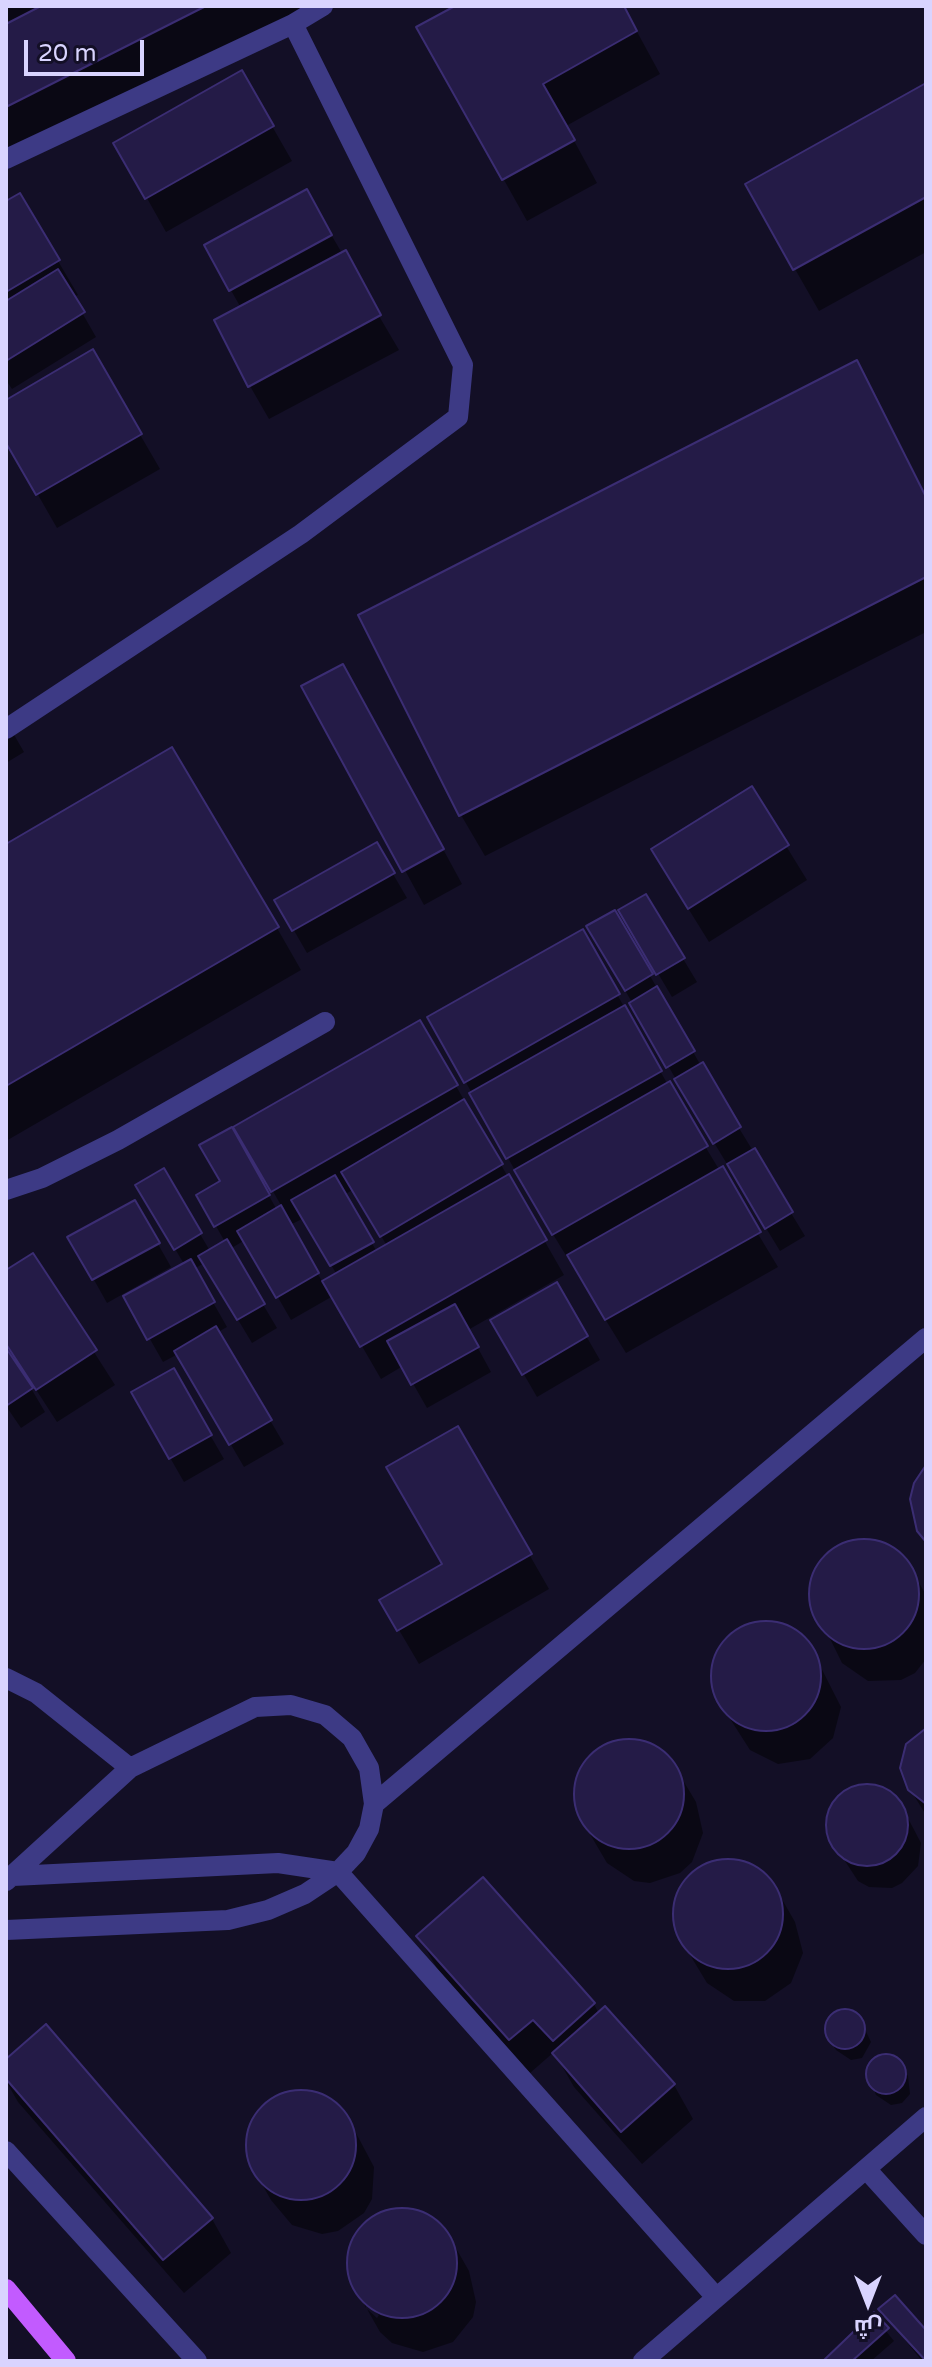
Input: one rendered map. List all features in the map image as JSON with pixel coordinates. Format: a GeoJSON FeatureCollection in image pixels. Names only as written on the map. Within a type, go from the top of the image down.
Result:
{"type":"FeatureCollection","features":[{"type":"Feature","properties":{"kind":"main road"},"geometry":{"type":"LineString","coordinates":[[6,2289],[66,2361]]}},
{"type":"Feature","properties":{"kind":"lane"},"geometry":{"type":"LineString","coordinates":[[6,159],[293,24],[323,6]]}},
{"type":"Feature","properties":{"kind":"lane"},"geometry":{"type":"LineString","coordinates":[[6,729],[301,534],[458,417],[463,365],[293,24]]}},
{"type":"Feature","properties":{"kind":"lane"},"geometry":{"type":"LineString","coordinates":[[6,1190],[42,1178],[118,1140],[325,1022]]}},
{"type":"Feature","properties":{"kind":"lane"},"geometry":{"type":"LineString","coordinates":[[374,1804],[926,1338]]}},
{"type":"Feature","properties":{"kind":"lane"},"geometry":{"type":"LineString","coordinates":[[6,1678],[36,1693],[130,1768]]}},
{"type":"Feature","properties":{"kind":"lane"},"geometry":{"type":"LineString","coordinates":[[6,1930],[228,1920],[268,1910],[305,1894],[338,1872],[356,1853],[369,1829],[374,1804],[369,1768],[352,1738],[325,1715],[291,1705],[255,1707],[130,1768],[9,1878]]}},
{"type":"Feature","properties":{"kind":"lane"},"geometry":{"type":"LineString","coordinates":[[9,1878],[278,1863],[338,1872],[715,2296]]}},
{"type":"Feature","properties":{"kind":"lane"},"geometry":{"type":"LineString","coordinates":[[643,2361],[926,2117]]}},
{"type":"Feature","properties":{"kind":"lane"},"geometry":{"type":"LineString","coordinates":[[6,2151],[197,2361]]}},
{"type":"Feature","properties":{"kind":"lane"},"geometry":{"type":"LineString","coordinates":[[867,2170],[926,2235]]}},
{"type":"Feature","properties":{"kind":"building"},"geometry":{"type":"Polygon","coordinates":[[[41,6],[206,6],[6,107],[6,24],[41,6]]]}},
{"type":"Feature","properties":{"kind":"building"},"geometry":{"type":"Polygon","coordinates":[[[455,6],[624,6],[637,31],[543,84],[575,140],[502,180],[416,27],[455,6]]]}},
{"type":"Feature","properties":{"kind":"building"},"geometry":{"type":"Polygon","coordinates":[[[242,70],[274,126],[145,199],[113,143],[242,70]]]}},
{"type":"Feature","properties":{"kind":"building"},"geometry":{"type":"Polygon","coordinates":[[[926,83],[926,197],[793,270],[745,184],[926,83]]]}},
{"type":"Feature","properties":{"kind":"building"},"geometry":{"type":"Polygon","coordinates":[[[307,189],[332,235],[229,291],[204,245],[307,189]]]}},
{"type":"Feature","properties":{"kind":"building"},"geometry":{"type":"Polygon","coordinates":[[[20,193],[60,260],[6,292],[6,201],[20,193]]]}},
{"type":"Feature","properties":{"kind":"building"},"geometry":{"type":"Polygon","coordinates":[[[346,250],[381,315],[248,387],[214,320],[346,250]]]}},
{"type":"Feature","properties":{"kind":"building"},"geometry":{"type":"Polygon","coordinates":[[[58,269],[85,312],[6,361],[6,301],[58,269]]]}},
{"type":"Feature","properties":{"kind":"building"},"geometry":{"type":"Polygon","coordinates":[[[93,349],[142,434],[36,495],[6,443],[6,400],[93,349]]]}},
{"type":"Feature","properties":{"kind":"building"},"geometry":{"type":"Polygon","coordinates":[[[857,360],[926,497],[926,577],[459,816],[358,615],[857,360]]]}},
{"type":"Feature","properties":{"kind":"building"},"geometry":{"type":"Polygon","coordinates":[[[343,664],[444,849],[402,872],[301,686],[343,664]]]}},
{"type":"Feature","properties":{"kind":"building"},"geometry":{"type":"Polygon","coordinates":[[[172,747],[279,927],[6,1086],[6,844],[172,747]]]}},
{"type":"Feature","properties":{"kind":"building"},"geometry":{"type":"Polygon","coordinates":[[[752,786],[789,845],[688,909],[651,849],[752,786]]]}},
{"type":"Feature","properties":{"kind":"building"},"geometry":{"type":"Polygon","coordinates":[[[377,842],[395,873],[292,931],[274,900],[377,842]]]}},
{"type":"Feature","properties":{"kind":"building"},"geometry":{"type":"Polygon","coordinates":[[[646,894],[685,958],[656,975],[618,910],[646,894]]]}},
{"type":"Feature","properties":{"kind":"building"},"geometry":{"type":"Polygon","coordinates":[[[615,910],[653,974],[625,991],[586,926],[615,910]]]}},
{"type":"Feature","properties":{"kind":"building"},"geometry":{"type":"Polygon","coordinates":[[[583,929],[620,994],[464,1083],[427,1017],[583,929]]]}},
{"type":"Feature","properties":{"kind":"building"},"geometry":{"type":"Polygon","coordinates":[[[657,986],[695,1051],[666,1068],[629,1003],[657,986]]]}},
{"type":"Feature","properties":{"kind":"building"},"geometry":{"type":"Polygon","coordinates":[[[625,1005],[662,1071],[506,1159],[469,1093],[625,1005]]]}},
{"type":"Feature","properties":{"kind":"building"},"geometry":{"type":"Polygon","coordinates":[[[420,1020],[458,1085],[271,1192],[233,1127],[420,1020]]]}},
{"type":"Feature","properties":{"kind":"building"},"geometry":{"type":"Polygon","coordinates":[[[703,1062],[741,1127],[713,1144],[674,1079],[703,1062]]]}},
{"type":"Feature","properties":{"kind":"building"},"geometry":{"type":"Polygon","coordinates":[[[670,1081],[708,1146],[552,1235],[514,1170],[670,1081]]]}},
{"type":"Feature","properties":{"kind":"building"},"geometry":{"type":"Polygon","coordinates":[[[464,1099],[503,1164],[380,1237],[341,1172],[464,1099]]]}},
{"type":"Feature","properties":{"kind":"building"},"geometry":{"type":"Polygon","coordinates":[[[232,1127],[270,1195],[214,1227],[196,1195],[220,1181],[199,1145],[232,1127]]]}},
{"type":"Feature","properties":{"kind":"building"},"geometry":{"type":"Polygon","coordinates":[[[755,1148],[793,1212],[765,1229],[727,1164],[755,1148]]]}},
{"type":"Feature","properties":{"kind":"building"},"geometry":{"type":"Polygon","coordinates":[[[723,1166],[761,1232],[605,1320],[567,1255],[723,1166]]]}},
{"type":"Feature","properties":{"kind":"building"},"geometry":{"type":"Polygon","coordinates":[[[164,1168],[202,1233],[174,1250],[135,1185],[164,1168]]]}},
{"type":"Feature","properties":{"kind":"building"},"geometry":{"type":"Polygon","coordinates":[[[509,1174],[547,1240],[360,1347],[322,1281],[509,1174]]]}},
{"type":"Feature","properties":{"kind":"building"},"geometry":{"type":"Polygon","coordinates":[[[335,1175],[374,1242],[330,1266],[291,1200],[335,1175]]]}},
{"type":"Feature","properties":{"kind":"building"},"geometry":{"type":"Polygon","coordinates":[[[135,1200],[160,1243],[92,1280],[67,1237],[135,1200]]]}},
{"type":"Feature","properties":{"kind":"building"},"geometry":{"type":"Polygon","coordinates":[[[281,1205],[319,1273],[276,1298],[237,1231],[281,1205]]]}},
{"type":"Feature","properties":{"kind":"building"},"geometry":{"type":"Polygon","coordinates":[[[227,1239],[265,1304],[237,1320],[198,1256],[227,1239]]]}},
{"type":"Feature","properties":{"kind":"building"},"geometry":{"type":"Polygon","coordinates":[[[33,1253],[97,1350],[36,1390],[6,1344],[6,1270],[33,1253]]]}},
{"type":"Feature","properties":{"kind":"building"},"geometry":{"type":"Polygon","coordinates":[[[191,1259],[215,1302],[147,1340],[123,1296],[191,1259]]]}},
{"type":"Feature","properties":{"kind":"building"},"geometry":{"type":"Polygon","coordinates":[[[557,1282],[588,1336],[522,1375],[490,1320],[557,1282]]]}},
{"type":"Feature","properties":{"kind":"building"},"geometry":{"type":"Polygon","coordinates":[[[455,1304],[479,1347],[411,1385],[387,1341],[455,1304]]]}},
{"type":"Feature","properties":{"kind":"building"},"geometry":{"type":"Polygon","coordinates":[[[216,1326],[272,1420],[229,1445],[174,1351],[216,1326]]]}},
{"type":"Feature","properties":{"kind":"building"},"geometry":{"type":"Polygon","coordinates":[[[6,1348],[33,1388],[6,1406],[6,1348]]]}},
{"type":"Feature","properties":{"kind":"building"},"geometry":{"type":"Polygon","coordinates":[[[174,1368],[212,1435],[169,1459],[131,1392],[174,1368]]]}},
{"type":"Feature","properties":{"kind":"building"},"geometry":{"type":"Polygon","coordinates":[[[458,1426],[532,1554],[397,1631],[379,1600],[442,1564],[386,1467],[458,1426]]]}},
{"type":"Feature","properties":{"kind":"building"},"geometry":{"type":"Polygon","coordinates":[[[926,1465],[926,1542],[917,1531],[910,1499],[914,1483],[926,1465]]]}},
{"type":"Feature","properties":{"kind":"building"},"geometry":{"type":"Polygon","coordinates":[[[864,1539],[885,1543],[903,1555],[915,1573],[919,1594],[915,1615],[903,1633],[885,1645],[864,1649],[843,1645],[825,1633],[813,1615],[809,1594],[813,1573],[825,1555],[843,1543],[864,1539]]]}},
{"type":"Feature","properties":{"kind":"building"},"geometry":{"type":"Polygon","coordinates":[[[766,1621],[787,1625],[805,1637],[817,1655],[821,1676],[817,1697],[805,1715],[787,1727],[766,1731],[745,1727],[727,1715],[715,1697],[711,1676],[715,1655],[727,1637],[745,1625],[766,1621]]]}},
{"type":"Feature","properties":{"kind":"building"},"geometry":{"type":"Polygon","coordinates":[[[926,1728],[926,1804],[908,1790],[900,1768],[906,1744],[926,1728]]]}},
{"type":"Feature","properties":{"kind":"building"},"geometry":{"type":"Polygon","coordinates":[[[629,1739],[650,1743],[668,1755],[680,1773],[684,1794],[680,1815],[668,1833],[650,1845],[629,1849],[608,1845],[590,1833],[578,1815],[574,1794],[578,1773],[590,1755],[608,1743],[629,1739]]]}},
{"type":"Feature","properties":{"kind":"building"},"geometry":{"type":"Polygon","coordinates":[[[867,1784],[883,1787],[896,1796],[905,1809],[908,1825],[905,1841],[896,1854],[883,1863],[867,1866],[851,1863],[838,1854],[829,1841],[826,1825],[829,1809],[838,1796],[851,1787],[867,1784]]]}},
{"type":"Feature","properties":{"kind":"building"},"geometry":{"type":"Polygon","coordinates":[[[728,1859],[749,1863],[767,1875],[779,1893],[783,1914],[779,1935],[767,1953],[749,1965],[728,1969],[707,1965],[689,1953],[677,1935],[673,1914],[677,1893],[689,1875],[707,1863],[728,1859]]]}},
{"type":"Feature","properties":{"kind":"building"},"geometry":{"type":"Polygon","coordinates":[[[483,1877],[595,2003],[553,2041],[533,2020],[509,2040],[416,1936],[483,1877]]]}},
{"type":"Feature","properties":{"kind":"building"},"geometry":{"type":"Polygon","coordinates":[[[605,2006],[675,2084],[621,2132],[552,2053],[605,2006]]]}},
{"type":"Feature","properties":{"kind":"building"},"geometry":{"type":"Polygon","coordinates":[[[845,2009],[859,2015],[865,2029],[859,2043],[845,2049],[831,2043],[825,2029],[831,2015],[845,2009]]]}},
{"type":"Feature","properties":{"kind":"building"},"geometry":{"type":"Polygon","coordinates":[[[46,2024],[213,2218],[163,2260],[6,2079],[6,2059],[46,2024]]]}},
{"type":"Feature","properties":{"kind":"building"},"geometry":{"type":"Polygon","coordinates":[[[886,2054],[900,2060],[906,2074],[900,2088],[886,2094],[872,2088],[866,2074],[872,2060],[886,2054]]]}},
{"type":"Feature","properties":{"kind":"building"},"geometry":{"type":"Polygon","coordinates":[[[301,2090],[322,2094],[340,2106],[352,2124],[356,2145],[352,2166],[340,2184],[322,2196],[301,2200],[280,2196],[262,2184],[250,2166],[246,2145],[250,2124],[262,2106],[280,2094],[301,2090]]]}},
{"type":"Feature","properties":{"kind":"building"},"geometry":{"type":"Polygon","coordinates":[[[402,2208],[423,2212],[441,2224],[453,2242],[457,2263],[453,2284],[441,2302],[423,2314],[402,2318],[381,2314],[363,2302],[351,2284],[347,2263],[351,2242],[363,2224],[381,2212],[402,2208]]]}},
{"type":"Feature","properties":{"kind":"building"},"geometry":{"type":"Polygon","coordinates":[[[895,2295],[926,2330],[926,2361],[878,2309],[895,2295]]]}},
{"type":"Feature","properties":{"kind":"building"},"geometry":{"type":"Polygon","coordinates":[[[874,2312],[889,2328],[852,2361],[823,2361],[874,2312]]]}}]}
